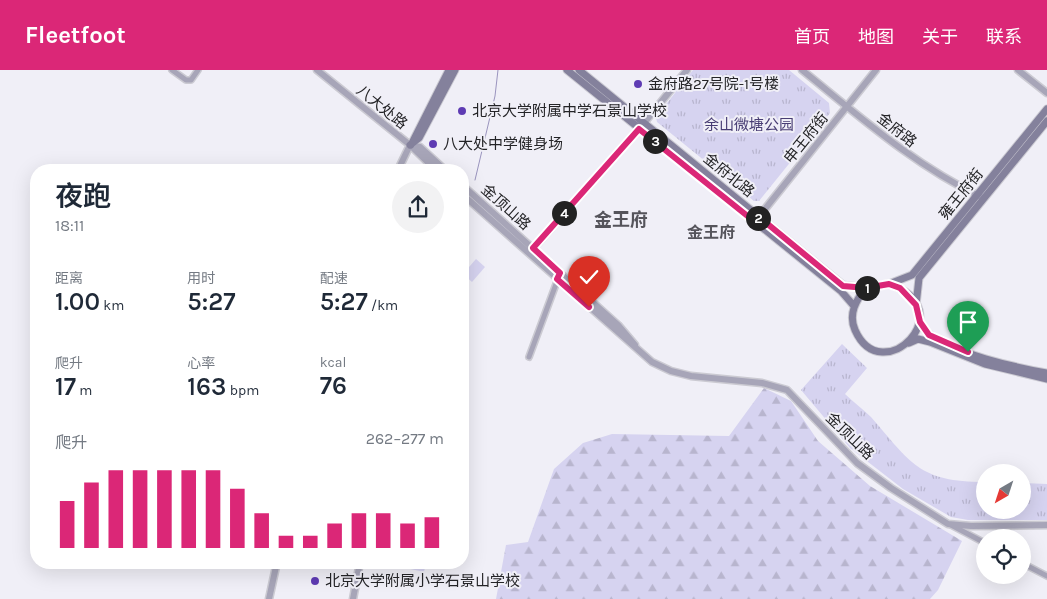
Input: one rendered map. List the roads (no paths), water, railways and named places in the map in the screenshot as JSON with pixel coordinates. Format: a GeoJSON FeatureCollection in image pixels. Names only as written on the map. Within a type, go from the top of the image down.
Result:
{"type":"FeatureCollection","features":[{"type":"Feature","properties":{"kind":"main road"},"geometry":{"type":"LineString","coordinates":[[410,145],[449,70]]}},
{"type":"Feature","properties":{"kind":"main road"},"geometry":{"type":"LineString","coordinates":[[410,145],[419,138],[455,70]]}},
{"type":"Feature","properties":{"kind":"main road","name":"金府北路"},"geometry":{"type":"LineString","coordinates":[[567,70],[642,126],[843,286],[866,288]]}},
{"type":"Feature","properties":{"kind":"main road","name":"金府北路"},"geometry":{"type":"LineString","coordinates":[[579,70],[642,126]]}},
{"type":"Feature","properties":{"kind":"main road","name":"雍王府街"},"geometry":{"type":"LineString","coordinates":[[916,305],[919,278],[1047,109]]}},
{"type":"Feature","properties":{"kind":"main road","name":"雍王府街"},"geometry":{"type":"LineString","coordinates":[[889,284],[912,275],[1047,121]]}},
{"type":"Feature","properties":{"kind":"main road","name":"金府北路"},"geometry":{"type":"LineString","coordinates":[[757,219],[841,291],[854,306]]}},
{"type":"Feature","properties":{"kind":"main road"},"geometry":{"type":"LineString","coordinates":[[1047,374],[1008,365],[958,349],[929,335],[920,322],[916,305],[900,288],[889,284],[866,288],[854,306],[854,327],[861,340],[868,346],[887,353],[918,339],[986,364],[1047,379]]}},
{"type":"Feature","properties":{"kind":"main road"},"geometry":{"type":"LineString","coordinates":[[909,343],[916,333],[920,322]]}},
{"type":"Feature","properties":{"kind":"street"},"geometry":{"type":"LineString","coordinates":[[172,70],[186,80],[191,80],[198,70]]}},
{"type":"Feature","properties":{"kind":"street","name":"八大处路"},"geometry":{"type":"LineString","coordinates":[[317,70],[410,145],[401,164]]}},
{"type":"Feature","properties":{"kind":"street"},"geometry":{"type":"LineString","coordinates":[[531,251],[642,126],[687,70]]}},
{"type":"Feature","properties":{"kind":"street","name":"金府路"},"geometry":{"type":"LineString","coordinates":[[802,70],[911,157],[981,197]]}},
{"type":"Feature","properties":{"kind":"street","name":"申王府街"},"geometry":{"type":"LineString","coordinates":[[757,219],[876,70]]}},
{"type":"Feature","properties":{"kind":"street"},"geometry":{"type":"LineString","coordinates":[[1018,70],[1047,93]]}},
{"type":"Feature","properties":{"kind":"street"},"geometry":{"type":"LineString","coordinates":[[410,145],[430,164]]}},
{"type":"Feature","properties":{"kind":"street"},"geometry":{"type":"LineString","coordinates":[[410,145],[420,147],[438,164]]}},
{"type":"Feature","properties":{"kind":"street","name":"金顶山路"},"geometry":{"type":"LineString","coordinates":[[469,196],[559,276],[639,353],[661,367],[683,375],[762,384],[787,390],[857,462],[898,493],[948,524],[970,526],[1047,525]]}},
{"type":"Feature","properties":{"kind":"street"},"geometry":{"type":"LineString","coordinates":[[529,357],[559,276]]}},
{"type":"Feature","properties":{"kind":"street"},"geometry":{"type":"LineString","coordinates":[[948,524],[976,538]]}},
{"type":"Feature","properties":{"kind":"street"},"geometry":{"type":"LineString","coordinates":[[1031,568],[1047,576]]}},
{"type":"Feature","properties":{"kind":"street"},"geometry":{"type":"LineString","coordinates":[[269,599],[275,569]]}},
{"type":"Feature","properties":{"kind":"street"},"geometry":{"type":"LineString","coordinates":[[353,599],[359,569]]}},
{"type":"Feature","properties":{"kind":"waterway"},"geometry":{"type":"LineString","coordinates":[[475,180],[495,96],[498,70]]}},
{"type":"Feature","properties":{"kind":"place","name":"金府路27号院-1号楼"},"geometry":{"type":"Point","coordinates":[638,84]}},
{"type":"Feature","properties":{"kind":"place","name":"北京大学附属中学石景山学校"},"geometry":{"type":"Point","coordinates":[462,111]}},
{"type":"Feature","properties":{"kind":"place","name":"八大处中学健身场"},"geometry":{"type":"Point","coordinates":[433,144]}},
{"type":"Feature","properties":{"kind":"place","name":"北京大学附属小学石景山学校"},"geometry":{"type":"Point","coordinates":[315,581]}},
{"type":"Feature","properties":{"kind":"district","name":"金王府"},"geometry":{"type":"Point","coordinates":[621,220]}},
{"type":"Feature","properties":{"kind":"district","name":"金王府"},"geometry":{"type":"Point","coordinates":[711,232]}},
{"type":"Feature","properties":{"kind":"park label","name":"余山微塘公园"},"geometry":{"type":"Point","coordinates":[749,125]}}]}
